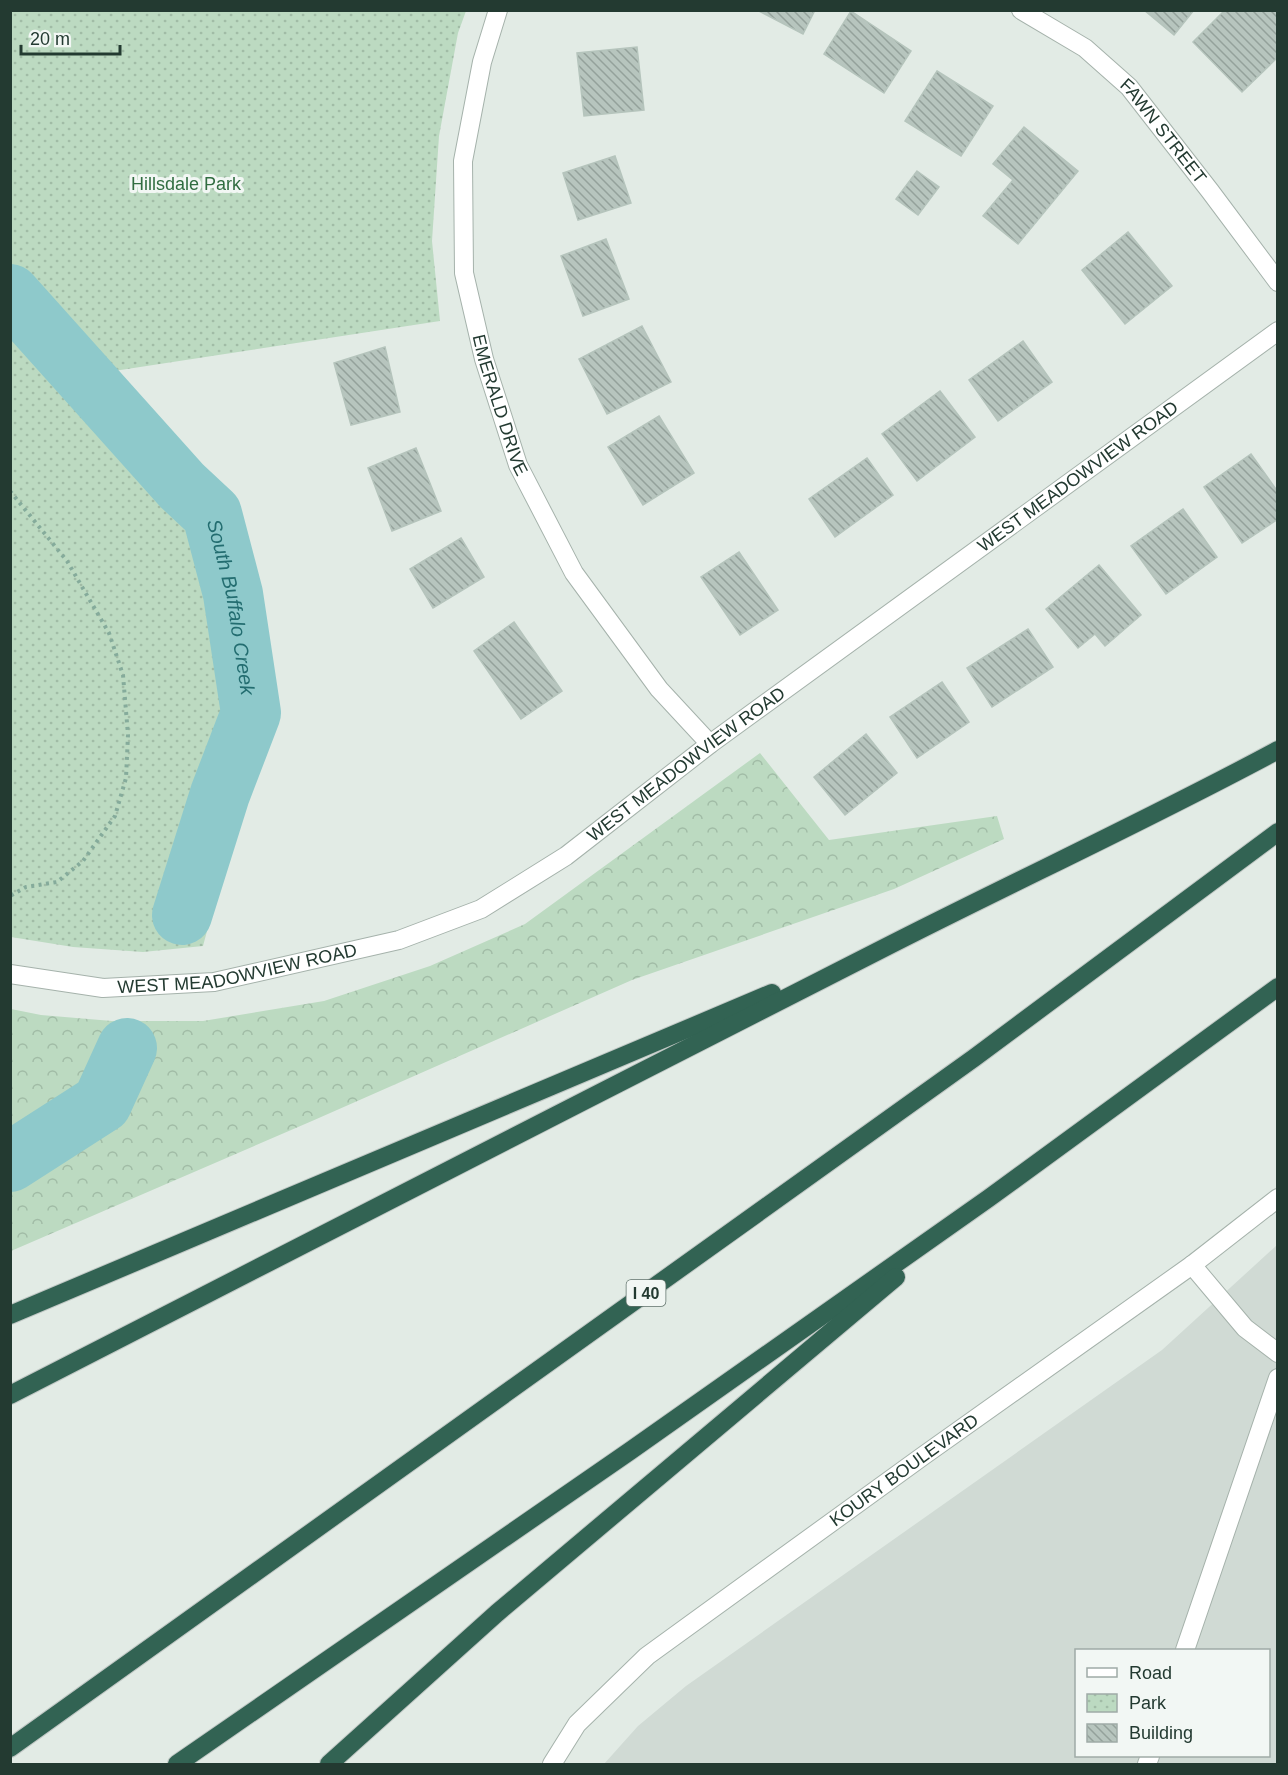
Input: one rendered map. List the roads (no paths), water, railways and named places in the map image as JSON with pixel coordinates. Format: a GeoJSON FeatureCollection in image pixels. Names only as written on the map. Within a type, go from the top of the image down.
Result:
{"type":"FeatureCollection","features":[{"type":"Feature","properties":{"kind":"highway"},"geometry":{"type":"LineString","coordinates":[[10,1395],[914,932],[1278,750]]}},
{"type":"Feature","properties":{"kind":"highway","name":"I 40"},"geometry":{"type":"LineString","coordinates":[[10,1748],[974,1058],[1278,832]]}},
{"type":"Feature","properties":{"kind":"highway"},"geometry":{"type":"LineString","coordinates":[[10,1315],[914,932]]}},
{"type":"Feature","properties":{"kind":"highway"},"geometry":{"type":"LineString","coordinates":[[177,1764],[640,1444],[989,1198],[1278,987]]}},
{"type":"Feature","properties":{"kind":"highway"},"geometry":{"type":"LineString","coordinates":[[329,1764],[497,1612],[989,1198]]}},
{"type":"Feature","properties":{"kind":"street","name":"EMERALD DRIVE"},"geometry":{"type":"LineString","coordinates":[[498,10],[482,62],[463,161],[464,273],[484,359],[518,465],[574,573],[659,689],[710,744]]}},
{"type":"Feature","properties":{"kind":"street","name":"FAWN STREET"},"geometry":{"type":"LineString","coordinates":[[1021,10],[1085,48],[1129,87],[1278,282]]}},
{"type":"Feature","properties":{"kind":"street","name":"WEST MEADOWVIEW ROAD"},"geometry":{"type":"LineString","coordinates":[[10,974],[103,988],[213,982],[399,940],[481,909],[566,856],[710,744],[1278,331]]}},
{"type":"Feature","properties":{"kind":"street","name":"KOURY BOULEVARD"},"geometry":{"type":"LineString","coordinates":[[552,1764],[577,1724],[647,1656],[1192,1265],[1278,1198]]}},
{"type":"Feature","properties":{"kind":"street"},"geometry":{"type":"LineString","coordinates":[[1192,1265],[1245,1328],[1278,1353]]}},
{"type":"Feature","properties":{"kind":"street"},"geometry":{"type":"LineString","coordinates":[[1185,1649],[1278,1378]]}},
{"type":"Feature","properties":{"kind":"waterway","name":"South Buffalo Creek"},"geometry":{"type":"LineString","coordinates":[[10,294],[182,486],[212,514],[233,594],[251,713],[220,794],[182,915]]}},
{"type":"Feature","properties":{"kind":"waterway","name":"South Buffalo Creek"},"geometry":{"type":"LineString","coordinates":[[10,1162],[102,1103],[127,1048]]}},
{"type":"Feature","properties":{"kind":"park label","name":"Hillsdale Park"},"geometry":{"type":"Point","coordinates":[186,184]}}]}
